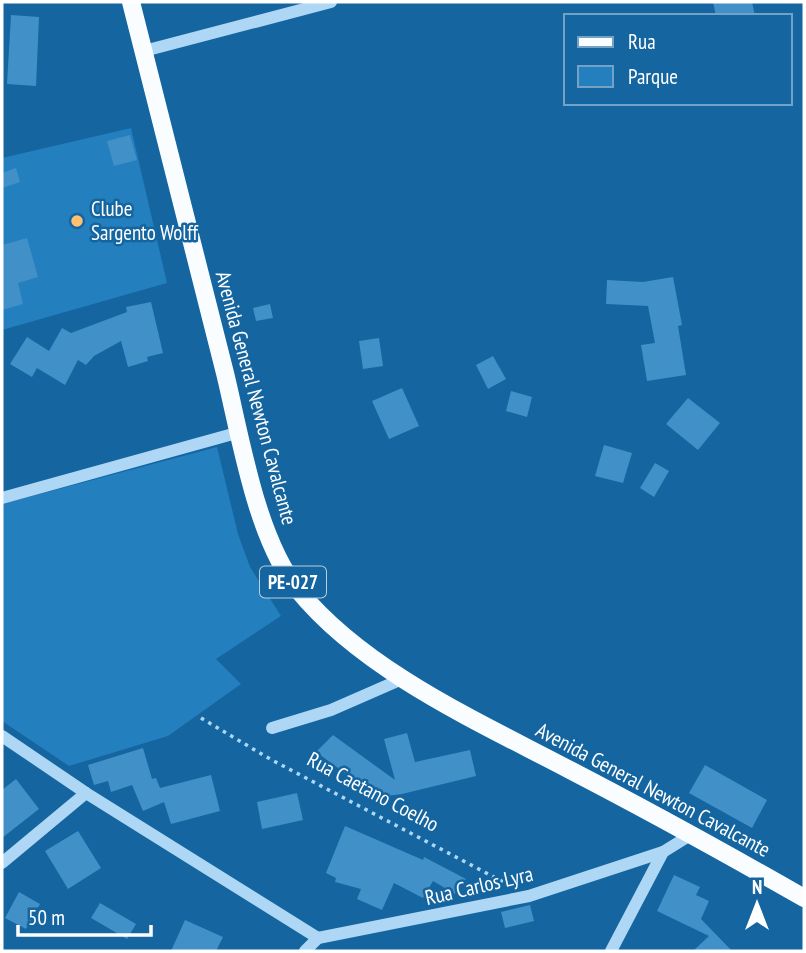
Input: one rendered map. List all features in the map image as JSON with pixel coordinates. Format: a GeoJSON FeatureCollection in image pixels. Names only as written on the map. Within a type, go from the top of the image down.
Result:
{"type":"FeatureCollection","features":[{"type":"Feature","properties":{"kind":"main road","name":"Avenida General Newton Cavalcante"},"geometry":{"type":"LineString","coordinates":[[131,2],[269,536],[277,556],[297,588],[347,637],[402,679],[445,705],[692,834],[804,898]]}},
{"type":"Feature","properties":{"kind":"street"},"geometry":{"type":"LineString","coordinates":[[144,51],[331,2]]}},
{"type":"Feature","properties":{"kind":"street"},"geometry":{"type":"LineString","coordinates":[[2,498],[240,432]]}},
{"type":"Feature","properties":{"kind":"street"},"geometry":{"type":"LineString","coordinates":[[272,728],[331,710],[402,679]]}},
{"type":"Feature","properties":{"kind":"street"},"geometry":{"type":"LineString","coordinates":[[2,736],[86,793],[318,938],[305,951]]}},
{"type":"Feature","properties":{"kind":"street"},"geometry":{"type":"LineString","coordinates":[[2,863],[86,793]]}},
{"type":"Feature","properties":{"kind":"street","name":"Rua Carlos Lyra"},"geometry":{"type":"LineString","coordinates":[[318,938],[529,896],[663,852],[692,834]]}},
{"type":"Feature","properties":{"kind":"street"},"geometry":{"type":"LineString","coordinates":[[611,951],[663,852]]}},
{"type":"Feature","properties":{"kind":"path","name":"Rua Caetano Coelho"},"geometry":{"type":"LineString","coordinates":[[201,719],[270,759],[529,896]]}},
{"type":"Feature","properties":{"kind":"green space","name":"Clube Sargento Wolff"},"geometry":{"type":"Polygon","coordinates":[[[131,128],[167,283],[2,330],[2,158],[131,128]]]}},
{"type":"Feature","properties":{"kind":"green space"},"geometry":{"type":"Polygon","coordinates":[[[217,447],[238,534],[250,567],[281,616],[216,659],[241,684],[168,736],[69,766],[2,721],[2,504],[217,447]]]}},
{"type":"Feature","properties":{"kind":"building"},"geometry":{"type":"Polygon","coordinates":[[[713,2],[752,2],[755,14],[716,14],[713,2]]]}},
{"type":"Feature","properties":{"kind":"building"},"geometry":{"type":"Polygon","coordinates":[[[11,15],[39,17],[36,86],[7,84],[11,15]]]}},
{"type":"Feature","properties":{"kind":"building"},"geometry":{"type":"Polygon","coordinates":[[[130,135],[137,160],[114,166],[107,141],[130,135]]]}},
{"type":"Feature","properties":{"kind":"building"},"geometry":{"type":"Polygon","coordinates":[[[16,168],[20,182],[2,188],[2,173],[16,168]]]}},
{"type":"Feature","properties":{"kind":"building"},"geometry":{"type":"Polygon","coordinates":[[[27,238],[38,277],[18,283],[23,304],[2,310],[2,245],[27,238]]]}},
{"type":"Feature","properties":{"kind":"building"},"geometry":{"type":"Polygon","coordinates":[[[673,277],[682,325],[678,326],[686,375],[647,381],[641,345],[655,343],[648,306],[606,304],[607,280],[643,282],[673,277]]]}},
{"type":"Feature","properties":{"kind":"building"},"geometry":{"type":"Polygon","coordinates":[[[151,302],[163,353],[147,357],[148,361],[128,367],[121,341],[94,356],[86,365],[78,360],[65,385],[37,368],[32,377],[10,364],[27,337],[49,351],[62,328],[71,333],[127,312],[126,307],[151,302]]]}},
{"type":"Feature","properties":{"kind":"building"},"geometry":{"type":"Polygon","coordinates":[[[270,304],[273,318],[256,321],[253,308],[270,304]]]}},
{"type":"Feature","properties":{"kind":"building"},"geometry":{"type":"Polygon","coordinates":[[[379,338],[383,366],[363,369],[359,341],[379,338]]]}},
{"type":"Feature","properties":{"kind":"building"},"geometry":{"type":"Polygon","coordinates":[[[493,356],[506,379],[488,389],[476,365],[493,356]]]}},
{"type":"Feature","properties":{"kind":"building"},"geometry":{"type":"Polygon","coordinates":[[[402,388],[419,426],[389,439],[372,401],[402,388]]]}},
{"type":"Feature","properties":{"kind":"building"},"geometry":{"type":"Polygon","coordinates":[[[511,391],[532,397],[527,417],[506,411],[511,391]]]}},
{"type":"Feature","properties":{"kind":"building"},"geometry":{"type":"Polygon","coordinates":[[[688,398],[720,423],[698,450],[666,424],[688,398]]]}},
{"type":"Feature","properties":{"kind":"building"},"geometry":{"type":"Polygon","coordinates":[[[604,445],[632,453],[623,483],[595,476],[604,445]]]}},
{"type":"Feature","properties":{"kind":"building"},"geometry":{"type":"Polygon","coordinates":[[[655,463],[669,471],[654,497],[640,488],[655,463]]]}},
{"type":"Feature","properties":{"kind":"building"},"geometry":{"type":"Polygon","coordinates":[[[407,733],[415,762],[470,750],[476,776],[378,797],[316,752],[333,735],[395,780],[384,739],[407,733]]]}},
{"type":"Feature","properties":{"kind":"building"},"geometry":{"type":"Polygon","coordinates":[[[143,748],[152,779],[156,778],[160,788],[211,775],[220,811],[171,824],[164,802],[143,811],[132,785],[111,792],[108,781],[94,785],[88,765],[143,748]]]}},
{"type":"Feature","properties":{"kind":"building"},"geometry":{"type":"Polygon","coordinates":[[[705,765],[767,800],[752,828],[689,793],[705,765]]]}},
{"type":"Feature","properties":{"kind":"building"},"geometry":{"type":"Polygon","coordinates":[[[16,779],[39,809],[2,838],[2,790],[16,779]]]}},
{"type":"Feature","properties":{"kind":"building"},"geometry":{"type":"Polygon","coordinates":[[[297,793],[303,820],[262,829],[257,802],[297,793]]]}},
{"type":"Feature","properties":{"kind":"building"},"geometry":{"type":"Polygon","coordinates":[[[345,826],[423,860],[424,857],[466,879],[455,894],[433,881],[423,898],[394,883],[382,910],[357,899],[361,889],[335,882],[336,878],[326,873],[345,826]]]}},
{"type":"Feature","properties":{"kind":"building"},"geometry":{"type":"Polygon","coordinates":[[[78,831],[101,868],[68,889],[45,851],[78,831]]]}},
{"type":"Feature","properties":{"kind":"building"},"geometry":{"type":"Polygon","coordinates":[[[674,875],[700,887],[696,895],[709,901],[701,919],[732,951],[693,951],[709,936],[657,911],[674,875]]]}},
{"type":"Feature","properties":{"kind":"building"},"geometry":{"type":"Polygon","coordinates":[[[19,892],[40,904],[26,929],[5,918],[19,892]]]}},
{"type":"Feature","properties":{"kind":"building"},"geometry":{"type":"Polygon","coordinates":[[[100,903],[136,924],[127,939],[91,918],[100,903]]]}},
{"type":"Feature","properties":{"kind":"building"},"geometry":{"type":"Polygon","coordinates":[[[530,905],[534,921],[505,928],[501,912],[530,905]]]}},
{"type":"Feature","properties":{"kind":"building"},"geometry":{"type":"Polygon","coordinates":[[[185,920],[223,937],[216,951],[171,951],[185,920]]]}},
{"type":"Feature","properties":{"kind":"place","name":"Clube Sargento Wolff"},"geometry":{"type":"Point","coordinates":[77,221]}}]}
